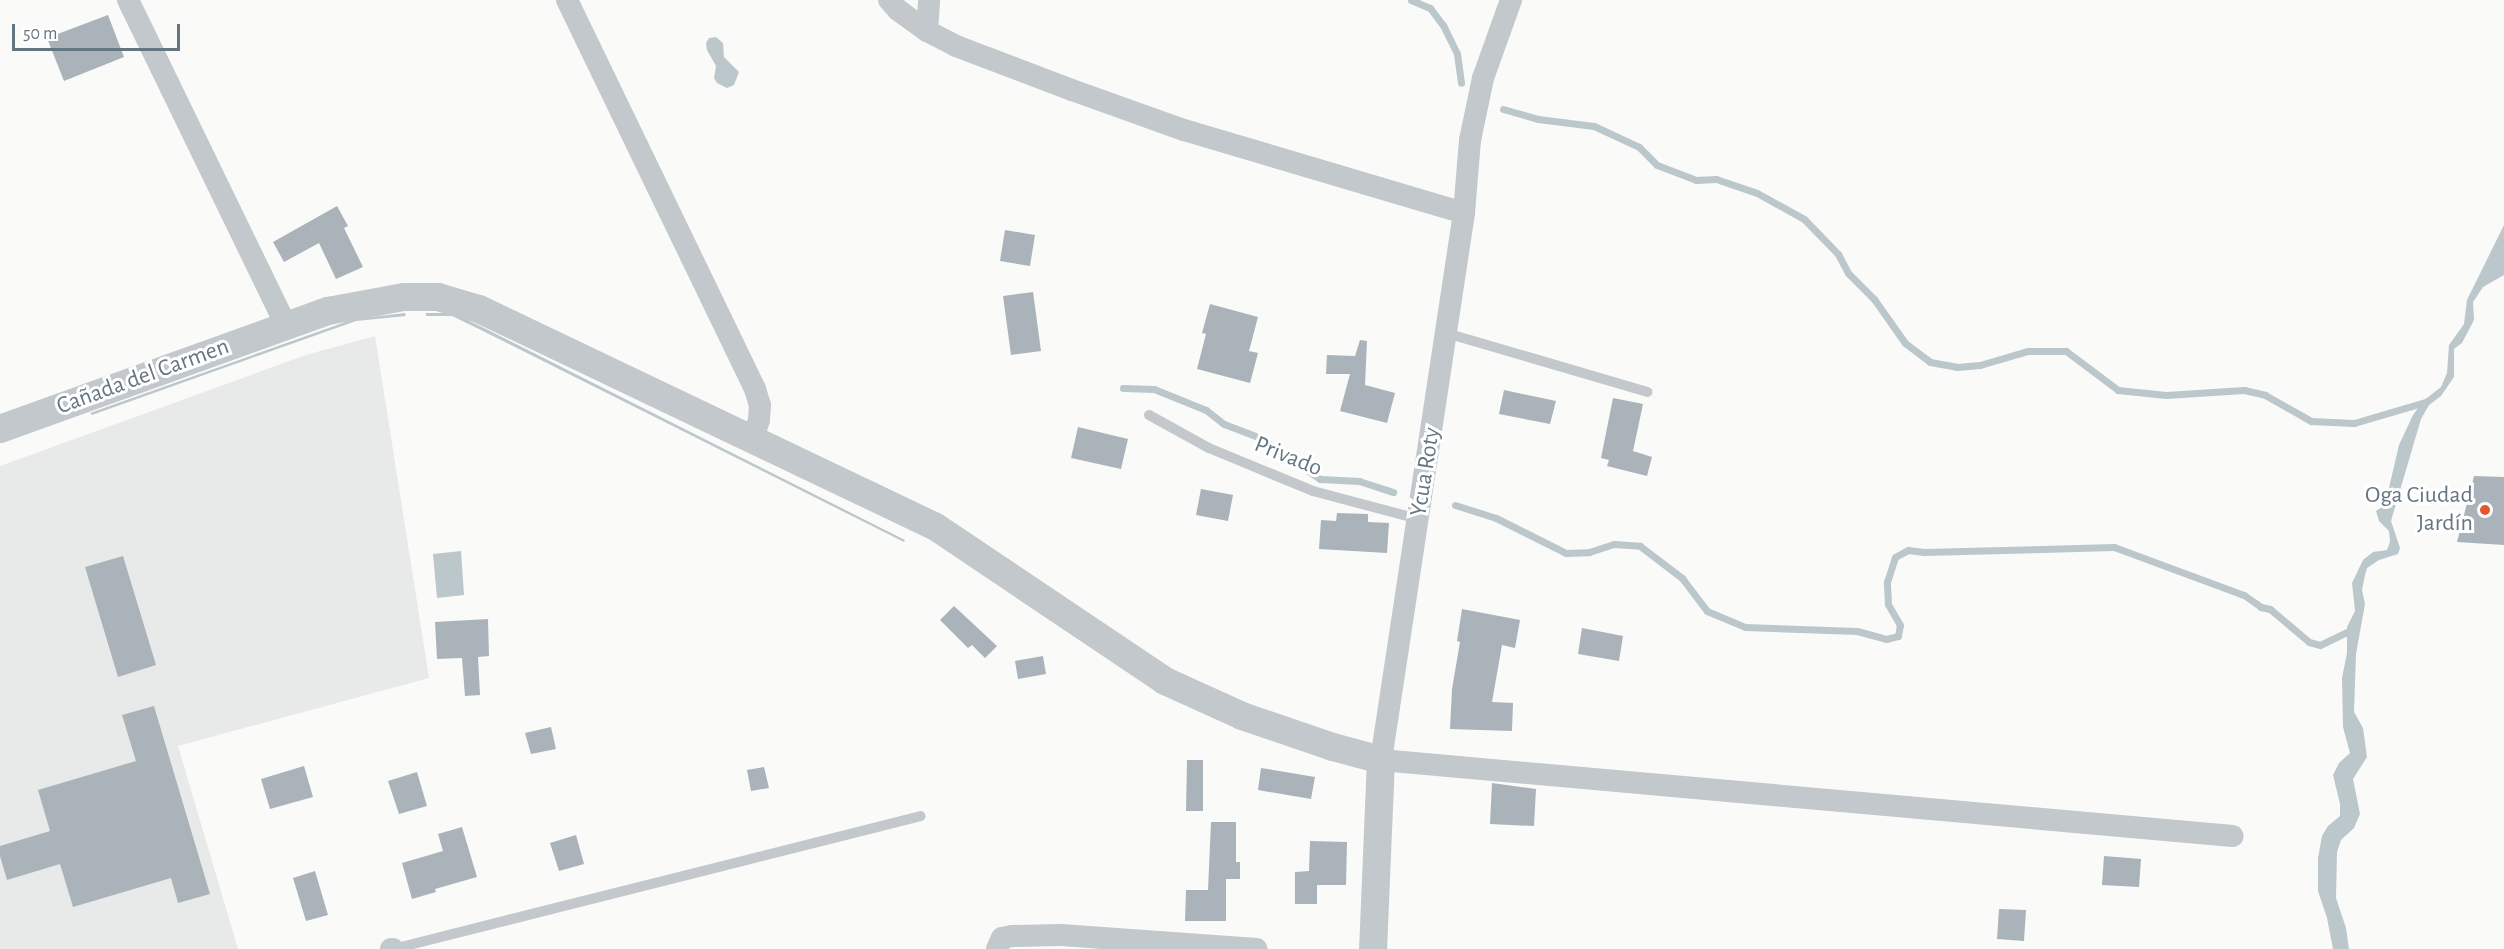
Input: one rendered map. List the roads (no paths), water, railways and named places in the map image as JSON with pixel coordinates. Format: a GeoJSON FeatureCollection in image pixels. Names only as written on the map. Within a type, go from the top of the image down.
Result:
{"type":"FeatureCollection","features":[{"type":"Feature","properties":{"kind":"street"},"geometry":{"type":"LineString","coordinates":[[128,0],[286,325]]}},
{"type":"Feature","properties":{"kind":"street"},"geometry":{"type":"LineString","coordinates":[[567,0],[755,389],[760,405],[759,420],[753,439]]}},
{"type":"Feature","properties":{"kind":"street"},"geometry":{"type":"LineString","coordinates":[[889,0],[898,10],[927,31],[977,54],[1184,130],[1464,213]]}},
{"type":"Feature","properties":{"kind":"street"},"geometry":{"type":"LineString","coordinates":[[927,31],[929,0]]}},
{"type":"Feature","properties":{"kind":"street","name":"Ycua Roty"},"geometry":{"type":"LineString","coordinates":[[1373,949],[1381,760],[1464,213],[1470,140],[1483,78],[1511,0]]}},
{"type":"Feature","properties":{"kind":"street","name":"Cañada del Carmen"},"geometry":{"type":"LineString","coordinates":[[0,429],[328,311],[404,297],[438,297],[460,302],[936,527],[1165,681],[1262,723],[1333,747],[1381,760]]}},
{"type":"Feature","properties":{"kind":"street"},"geometry":{"type":"LineString","coordinates":[[1381,760],[2233,836]]}},
{"type":"Feature","properties":{"kind":"street"},"geometry":{"type":"LineString","coordinates":[[997,949],[1002,938],[1061,935],[1257,949]]}},
{"type":"Feature","properties":{"kind":"lane"},"geometry":{"type":"LineString","coordinates":[[1446,333],[1648,392]]}},
{"type":"Feature","properties":{"kind":"lane","name":"Privado"},"geometry":{"type":"LineString","coordinates":[[1149,415],[1209,448],[1313,491],[1419,519]]}},
{"type":"Feature","properties":{"kind":"lane"},"geometry":{"type":"LineString","coordinates":[[393,949],[921,816]]}},
{"type":"Feature","properties":{"kind":"waterway"},"geometry":{"type":"LineString","coordinates":[[1411,0],[1430,8],[1443,25],[1457,54],[1461,83]]}},
{"type":"Feature","properties":{"kind":"waterway"},"geometry":{"type":"LineString","coordinates":[[1503,109],[1538,119],[1594,126],[1639,147],[1657,165],[1696,180],[1716,179],[1757,193],[1804,219],[1838,254],[1848,273],[1874,299],[1905,343],[1930,362],[1957,367],[1980,365],[2028,351],[2066,351],[2118,390],[2166,395],[2244,390],[2265,395],[2311,421],[2354,423],[2426,402]]}},
{"type":"Feature","properties":{"kind":"waterway"},"geometry":{"type":"LineString","coordinates":[[1123,388],[1154,389],[1206,410],[1224,424],[1261,438],[1320,479],[1359,481],[1393,492]]}},
{"type":"Feature","properties":{"kind":"waterway"},"geometry":{"type":"LineString","coordinates":[[1455,505],[1496,518],[1566,553],[1589,552],[1614,544],[1640,546],[1682,578],[1707,611],[1745,627],[1857,631],[1886,639],[1898,636],[1900,625],[1888,604],[1887,582],[1895,557],[1908,550],[1924,552],[2114,547],[2244,595],[2261,607],[2270,609],[2309,642],[2320,645],[2353,629]]}},
{"type":"Feature","properties":{"kind":"place","name":"Oga Ciudad Jardín"},"geometry":{"type":"Point","coordinates":[2485,510]}}]}
